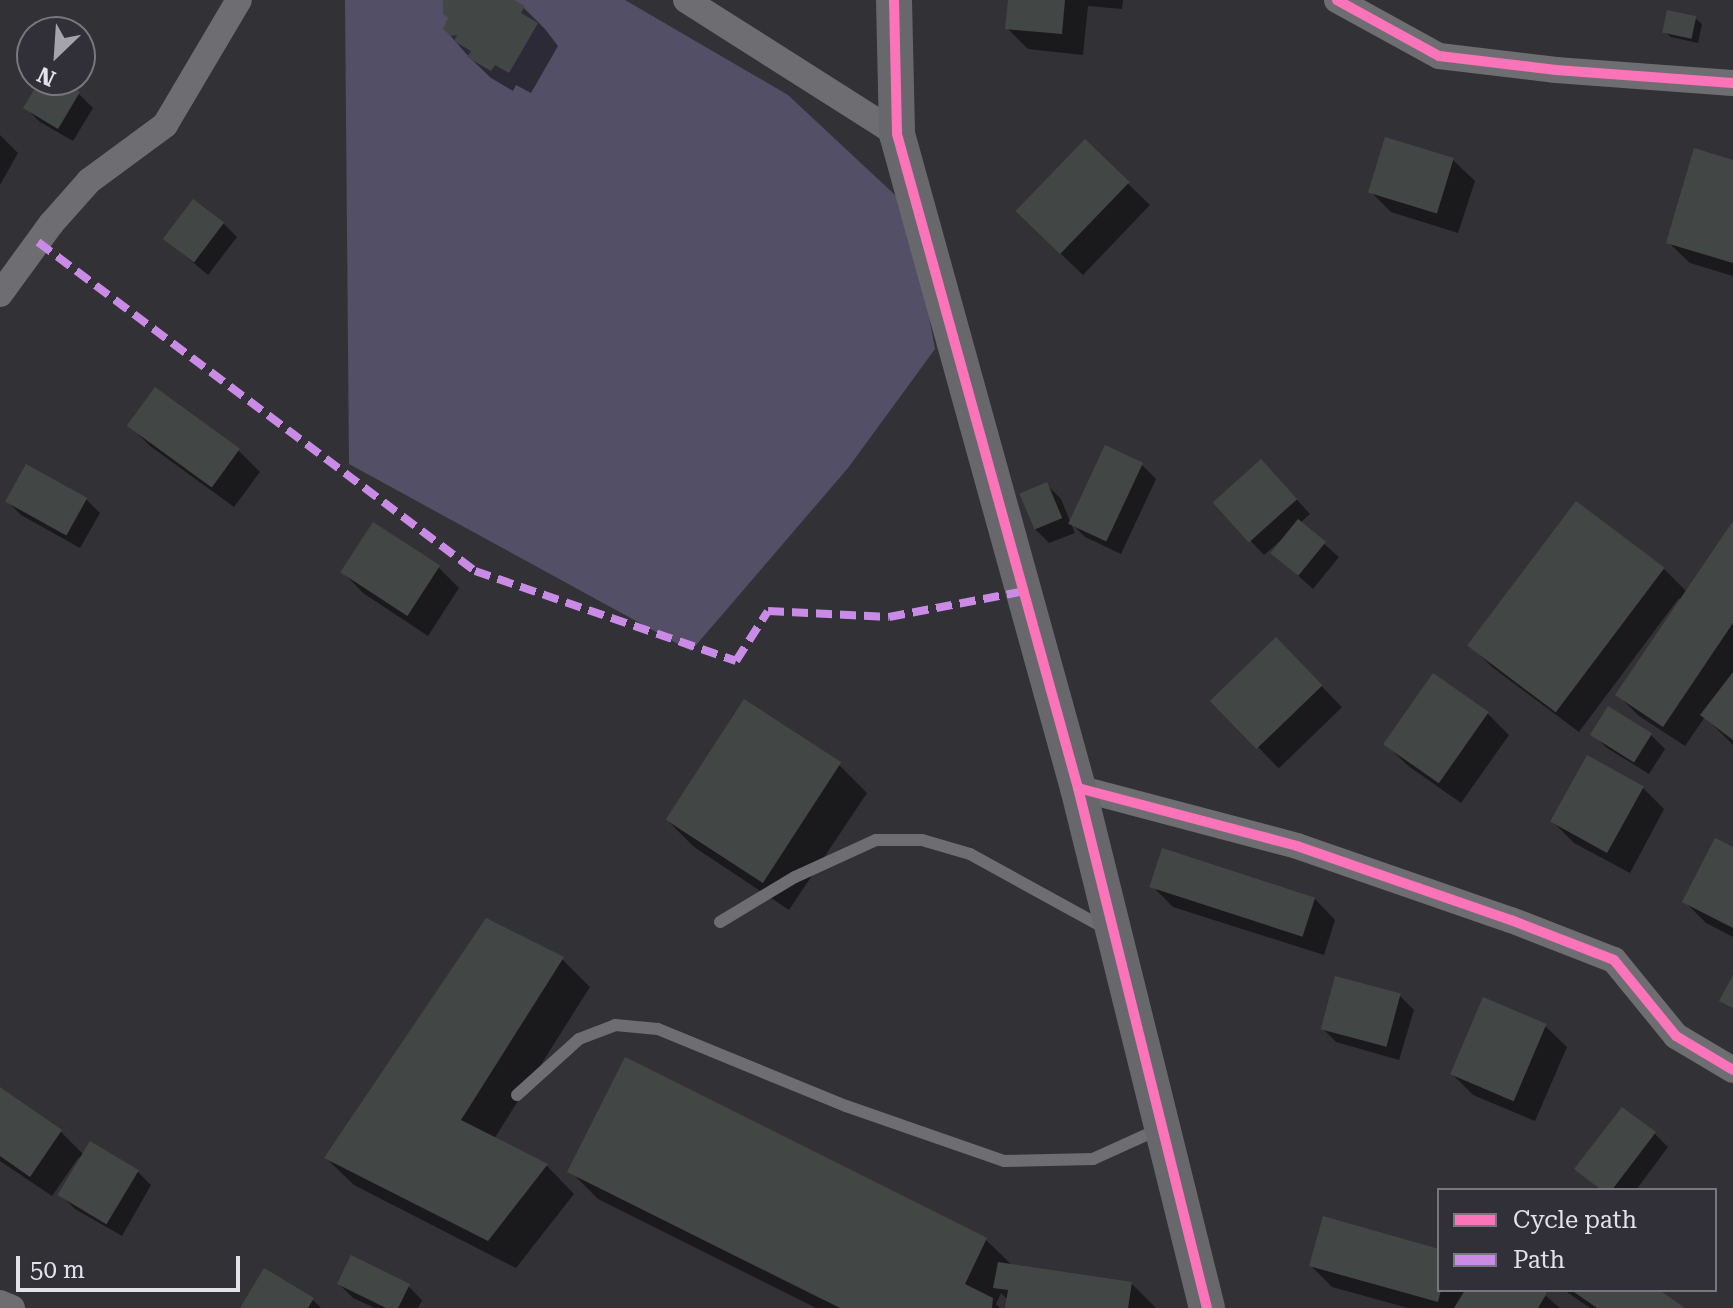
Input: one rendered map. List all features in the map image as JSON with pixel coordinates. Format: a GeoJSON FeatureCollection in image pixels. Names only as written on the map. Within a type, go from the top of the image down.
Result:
{"type":"FeatureCollection","features":[{"type":"Feature","properties":{"kind":"street"},"geometry":{"type":"LineString","coordinates":[[0,294],[51,224],[89,181],[165,125],[239,0]]}},
{"type":"Feature","properties":{"kind":"street"},"geometry":{"type":"LineString","coordinates":[[686,0],[897,134]]}},
{"type":"Feature","properties":{"kind":"street"},"geometry":{"type":"LineString","coordinates":[[1337,0],[1439,56],[1556,70],[1733,83]]}},
{"type":"Feature","properties":{"kind":"street"},"geometry":{"type":"LineString","coordinates":[[901,5],[897,134],[1078,788],[1207,1308]]}},
{"type":"Feature","properties":{"kind":"street"},"geometry":{"type":"LineString","coordinates":[[1078,788],[1297,846],[1511,920],[1614,960],[1676,1036],[1733,1070]]}},
{"type":"Feature","properties":{"kind":"street"},"geometry":{"type":"LineString","coordinates":[[0,1303],[12,1308]]}},
{"type":"Feature","properties":{"kind":"lane"},"geometry":{"type":"LineString","coordinates":[[720,922],[795,877],[876,840],[922,840],[970,854],[1116,935]]}},
{"type":"Feature","properties":{"kind":"lane"},"geometry":{"type":"LineString","coordinates":[[517,1095],[579,1039],[615,1025],[658,1029],[846,1106],[1004,1161],[1093,1159],[1162,1127]]}},
{"type":"Feature","properties":{"kind":"shaded area"},"geometry":{"type":"Polygon","coordinates":[[[345,0],[625,0],[788,95],[909,208],[935,349],[848,468],[691,651],[349,464],[345,0]]]}},
{"type":"Feature","properties":{"kind":"building"},"geometry":{"type":"Polygon","coordinates":[[[443,0],[514,0],[525,6],[521,13],[538,23],[509,73],[495,65],[491,71],[467,57],[471,51],[454,41],[457,35],[451,36],[443,29],[448,18],[443,14],[443,0]]]}},
{"type":"Feature","properties":{"kind":"building"},"geometry":{"type":"Polygon","coordinates":[[[1008,0],[1065,0],[1062,34],[1005,29],[1008,0]]]}},
{"type":"Feature","properties":{"kind":"building"},"geometry":{"type":"Polygon","coordinates":[[[1667,10],[1696,16],[1692,39],[1662,32],[1667,10]]]}},
{"type":"Feature","properties":{"kind":"building"},"geometry":{"type":"Polygon","coordinates":[[[30,96],[78,96],[58,129],[23,108],[30,96]]]}},
{"type":"Feature","properties":{"kind":"building"},"geometry":{"type":"Polygon","coordinates":[[[1385,137],[1454,158],[1437,214],[1368,192],[1385,137]]]}},
{"type":"Feature","properties":{"kind":"building"},"geometry":{"type":"Polygon","coordinates":[[[1085,139],[1130,182],[1060,254],[1016,211],[1085,139]]]}},
{"type":"Feature","properties":{"kind":"building"},"geometry":{"type":"Polygon","coordinates":[[[1694,148],[1733,160],[1733,263],[1666,243],[1694,148]]]}},
{"type":"Feature","properties":{"kind":"building"},"geometry":{"type":"Polygon","coordinates":[[[193,199],[224,222],[194,262],[163,239],[193,199]]]}},
{"type":"Feature","properties":{"kind":"building"},"geometry":{"type":"Polygon","coordinates":[[[155,387],[240,449],[212,488],[127,426],[155,387]]]}},
{"type":"Feature","properties":{"kind":"building"},"geometry":{"type":"Polygon","coordinates":[[[1105,445],[1143,463],[1106,542],[1068,524],[1105,445]]]}},
{"type":"Feature","properties":{"kind":"building"},"geometry":{"type":"Polygon","coordinates":[[[1261,459],[1297,499],[1249,543],[1213,502],[1261,459]]]}},
{"type":"Feature","properties":{"kind":"building"},"geometry":{"type":"Polygon","coordinates":[[[26,464],[87,498],[66,536],[5,502],[26,464]]]}},
{"type":"Feature","properties":{"kind":"building"},"geometry":{"type":"Polygon","coordinates":[[[1047,482],[1062,518],[1035,530],[1019,494],[1047,482]]]}},
{"type":"Feature","properties":{"kind":"building"},"geometry":{"type":"Polygon","coordinates":[[[1576,501],[1665,568],[1556,712],[1467,646],[1576,501]]]}},
{"type":"Feature","properties":{"kind":"building"},"geometry":{"type":"Polygon","coordinates":[[[1298,519],[1326,542],[1298,576],[1270,553],[1298,519]]]}},
{"type":"Feature","properties":{"kind":"building"},"geometry":{"type":"Polygon","coordinates":[[[1733,521],[1733,623],[1663,727],[1615,695],[1733,521]]]}},
{"type":"Feature","properties":{"kind":"building"},"geometry":{"type":"Polygon","coordinates":[[[373,522],[440,566],[407,616],[340,572],[373,522]]]}},
{"type":"Feature","properties":{"kind":"building"},"geometry":{"type":"Polygon","coordinates":[[[1276,637],[1323,685],[1256,749],[1210,701],[1276,637]]]}},
{"type":"Feature","properties":{"kind":"building"},"geometry":{"type":"Polygon","coordinates":[[[1733,672],[1733,740],[1700,715],[1733,672]]]}},
{"type":"Feature","properties":{"kind":"building"},"geometry":{"type":"Polygon","coordinates":[[[1433,673],[1489,712],[1439,783],[1383,744],[1433,673]]]}},
{"type":"Feature","properties":{"kind":"building"},"geometry":{"type":"Polygon","coordinates":[[[744,699],[841,762],[763,883],[666,820],[744,699]]]}},
{"type":"Feature","properties":{"kind":"building"},"geometry":{"type":"Polygon","coordinates":[[[1608,706],[1652,734],[1634,762],[1590,735],[1608,706]]]}},
{"type":"Feature","properties":{"kind":"building"},"geometry":{"type":"Polygon","coordinates":[[[1587,755],[1644,787],[1607,853],[1550,821],[1587,755]]]}},
{"type":"Feature","properties":{"kind":"building"},"geometry":{"type":"Polygon","coordinates":[[[1715,838],[1733,847],[1733,928],[1682,902],[1715,838]]]}},
{"type":"Feature","properties":{"kind":"building"},"geometry":{"type":"Polygon","coordinates":[[[1162,848],[1315,898],[1302,937],[1149,887],[1162,848]]]}},
{"type":"Feature","properties":{"kind":"building"},"geometry":{"type":"Polygon","coordinates":[[[486,918],[564,957],[461,1120],[548,1164],[488,1241],[324,1158],[486,918]]]}},
{"type":"Feature","properties":{"kind":"building"},"geometry":{"type":"Polygon","coordinates":[[[1733,975],[1733,1008],[1719,1001],[1733,975]]]}},
{"type":"Feature","properties":{"kind":"building"},"geometry":{"type":"Polygon","coordinates":[[[1335,976],[1401,994],[1386,1047],[1321,1029],[1335,976]]]}},
{"type":"Feature","properties":{"kind":"building"},"geometry":{"type":"Polygon","coordinates":[[[1483,997],[1547,1024],[1514,1101],[1450,1074],[1483,997]]]}},
{"type":"Feature","properties":{"kind":"building"},"geometry":{"type":"Polygon","coordinates":[[[625,1057],[987,1238],[965,1284],[993,1298],[992,1308],[840,1308],[567,1172],[625,1057]]]}},
{"type":"Feature","properties":{"kind":"building"},"geometry":{"type":"Polygon","coordinates":[[[0,1087],[62,1130],[30,1177],[0,1156],[0,1087]]]}},
{"type":"Feature","properties":{"kind":"building"},"geometry":{"type":"Polygon","coordinates":[[[1622,1107],[1656,1132],[1614,1188],[1598,1188],[1574,1169],[1622,1107]]]}},
{"type":"Feature","properties":{"kind":"building"},"geometry":{"type":"Polygon","coordinates":[[[90,1141],[139,1170],[106,1224],[58,1195],[90,1141]]]}},
{"type":"Feature","properties":{"kind":"building"},"geometry":{"type":"Polygon","coordinates":[[[1323,1216],[1437,1248],[1437,1292],[1440,1292],[1438,1302],[1309,1266],[1323,1216]]]}},
{"type":"Feature","properties":{"kind":"building"},"geometry":{"type":"Polygon","coordinates":[[[351,1255],[410,1284],[398,1308],[386,1308],[337,1284],[351,1255]]]}},
{"type":"Feature","properties":{"kind":"building"},"geometry":{"type":"Polygon","coordinates":[[[998,1262],[1132,1282],[1128,1308],[1005,1308],[1008,1290],[993,1288],[998,1262]]]}},
{"type":"Feature","properties":{"kind":"building"},"geometry":{"type":"Polygon","coordinates":[[[264,1268],[314,1298],[308,1308],[240,1308],[264,1268]]]}},
{"type":"Feature","properties":{"kind":"building"},"geometry":{"type":"Polygon","coordinates":[[[1464,1292],[1547,1293],[1538,1308],[1454,1308],[1464,1292]]]}},
{"type":"Feature","properties":{"kind":"building"},"geometry":{"type":"Polygon","coordinates":[[[1574,1292],[1662,1292],[1685,1308],[1597,1308],[1574,1292]]]}},
{"type":"Feature","properties":{"kind":"marked path"},"geometry":{"type":"LineString","coordinates":[[38,242],[475,571],[736,661],[768,611],[889,617],[1025,591]]}},
{"type":"Feature","properties":{"kind":"cycle path"},"geometry":{"type":"LineString","coordinates":[[894,0],[897,134],[1078,788],[1207,1308]]}},
{"type":"Feature","properties":{"kind":"cycle path"},"geometry":{"type":"LineString","coordinates":[[1337,0],[1439,56],[1556,70],[1733,83]]}},
{"type":"Feature","properties":{"kind":"cycle path"},"geometry":{"type":"LineString","coordinates":[[1078,788],[1297,846],[1511,920],[1614,960],[1676,1036],[1733,1070]]}}]}
